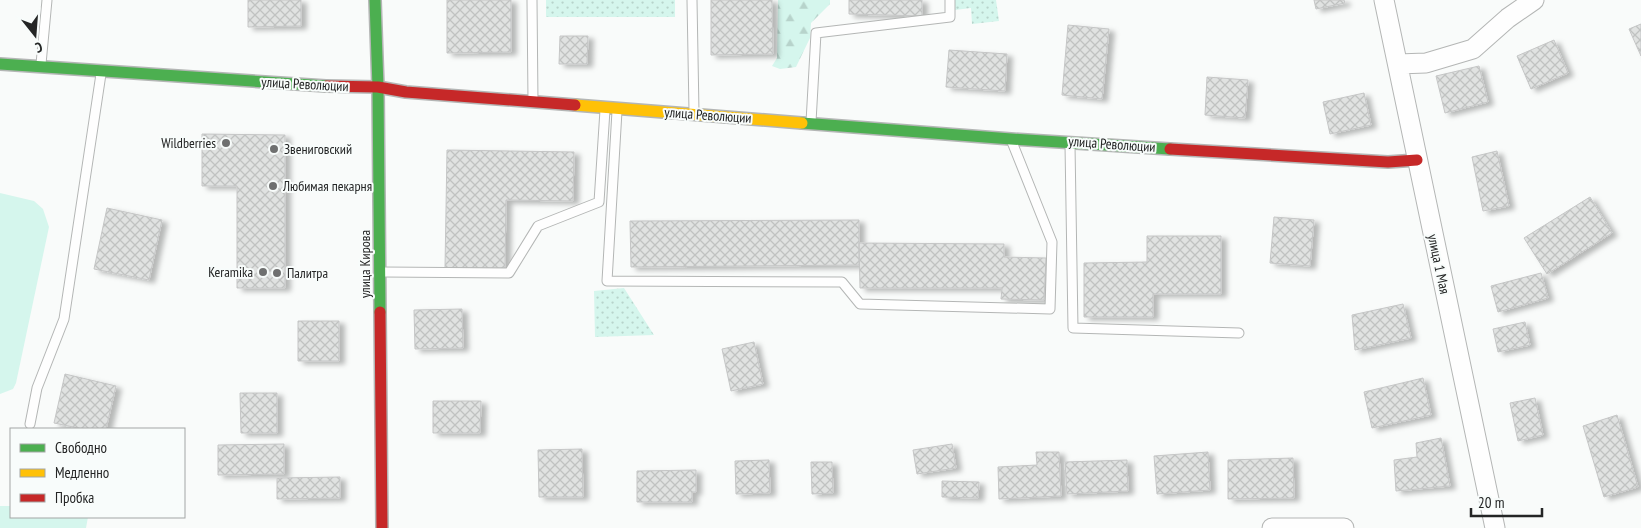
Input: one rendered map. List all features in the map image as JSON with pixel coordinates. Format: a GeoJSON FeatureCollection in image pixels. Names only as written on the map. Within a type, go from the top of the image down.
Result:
{"type":"FeatureCollection","features":[{"type":"Feature","properties":{"kind":"street","name":"улица Кирова"},"geometry":{"type":"LineString","coordinates":[[375,0],[378,88],[382,528]]}},
{"type":"Feature","properties":{"kind":"street","name":"улица 1 Мая"},"geometry":{"type":"LineString","coordinates":[[1384,0],[1495,528]]}},
{"type":"Feature","properties":{"kind":"street"},"geometry":{"type":"LineString","coordinates":[[1398,64],[1426,63],[1473,49],[1508,18],[1534,0]]}},
{"type":"Feature","properties":{"kind":"street","name":"улица Революции"},"geometry":{"type":"LineString","coordinates":[[0,64],[378,88],[406,92],[1011,139],[1388,162],[1417,160]]}},
{"type":"Feature","properties":{"kind":"street"},"geometry":{"type":"LineString","coordinates":[[1272,528],[1344,528]]}},
{"type":"Feature","properties":{"kind":"lane"},"geometry":{"type":"LineString","coordinates":[[41,67],[47,0]]}},
{"type":"Feature","properties":{"kind":"lane"},"geometry":{"type":"LineString","coordinates":[[532,0],[533,101]]}},
{"type":"Feature","properties":{"kind":"lane"},"geometry":{"type":"LineString","coordinates":[[692,0],[694,114]]}},
{"type":"Feature","properties":{"kind":"lane"},"geometry":{"type":"LineString","coordinates":[[811,122],[816,33],[950,17],[950,0]]}},
{"type":"Feature","properties":{"kind":"lane"},"geometry":{"type":"LineString","coordinates":[[30,424],[38,388],[64,319],[101,71]]}},
{"type":"Feature","properties":{"kind":"lane"},"geometry":{"type":"LineString","coordinates":[[380,272],[509,273],[538,226],[599,202],[611,107]]}},
{"type":"Feature","properties":{"kind":"lane"},"geometry":{"type":"LineString","coordinates":[[611,107],[607,281],[842,282],[860,304],[1050,310],[1052,242],[1011,139]]}},
{"type":"Feature","properties":{"kind":"lane"},"geometry":{"type":"LineString","coordinates":[[1070,142],[1074,328],[1239,332]]}},
{"type":"Feature","properties":{"kind":"green space"},"geometry":{"type":"Polygon","coordinates":[[[546,0],[675,0],[675,17],[546,17],[546,0]]]}},
{"type":"Feature","properties":{"kind":"green space"},"geometry":{"type":"Polygon","coordinates":[[[778,0],[830,0],[830,4],[811,23],[810,38],[796,67],[780,69],[772,66],[777,58],[778,0]]]}},
{"type":"Feature","properties":{"kind":"green space"},"geometry":{"type":"Polygon","coordinates":[[[955,0],[996,0],[999,21],[972,24],[971,8],[955,10],[955,0]]]}},
{"type":"Feature","properties":{"kind":"green space"},"geometry":{"type":"Polygon","coordinates":[[[0,193],[34,201],[43,209],[49,227],[16,383],[13,389],[0,394],[0,193]]]}},
{"type":"Feature","properties":{"kind":"green space"},"geometry":{"type":"Polygon","coordinates":[[[624,288],[654,335],[595,337],[594,291],[624,288]]]}},
{"type":"Feature","properties":{"kind":"green space"},"geometry":{"type":"Polygon","coordinates":[[[0,506],[10,506],[10,518],[88,518],[86,528],[0,528],[0,506]]]}},
{"type":"Feature","properties":{"kind":"building"},"geometry":{"type":"Polygon","coordinates":[[[248,0],[301,0],[301,26],[248,27],[248,0]]]}},
{"type":"Feature","properties":{"kind":"building"},"geometry":{"type":"Polygon","coordinates":[[[447,0],[511,0],[511,52],[447,53],[447,0]]]}},
{"type":"Feature","properties":{"kind":"building"},"geometry":{"type":"Polygon","coordinates":[[[711,0],[772,0],[773,54],[711,55],[711,0]]]}},
{"type":"Feature","properties":{"kind":"building"},"geometry":{"type":"Polygon","coordinates":[[[849,0],[922,0],[922,16],[849,14],[849,0]]]}},
{"type":"Feature","properties":{"kind":"building"},"geometry":{"type":"Polygon","coordinates":[[[1314,0],[1344,0],[1345,3],[1316,9],[1314,0]]]}},
{"type":"Feature","properties":{"kind":"building"},"geometry":{"type":"Polygon","coordinates":[[[1641,24],[1641,56],[1629,29],[1641,24]]]}},
{"type":"Feature","properties":{"kind":"building"},"geometry":{"type":"Polygon","coordinates":[[[1068,25],[1109,29],[1102,99],[1062,95],[1068,25]]]}},
{"type":"Feature","properties":{"kind":"building"},"geometry":{"type":"Polygon","coordinates":[[[560,36],[588,36],[587,64],[559,64],[560,36]]]}},
{"type":"Feature","properties":{"kind":"building"},"geometry":{"type":"Polygon","coordinates":[[[1554,40],[1568,73],[1531,89],[1517,56],[1554,40]]]}},
{"type":"Feature","properties":{"kind":"building"},"geometry":{"type":"Polygon","coordinates":[[[949,50],[1007,54],[1005,91],[946,87],[949,50]]]}},
{"type":"Feature","properties":{"kind":"building"},"geometry":{"type":"Polygon","coordinates":[[[1479,66],[1488,102],[1445,113],[1436,76],[1479,66]]]}},
{"type":"Feature","properties":{"kind":"building"},"geometry":{"type":"Polygon","coordinates":[[[1207,77],[1248,80],[1245,118],[1205,115],[1207,77]]]}},
{"type":"Feature","properties":{"kind":"building"},"geometry":{"type":"Polygon","coordinates":[[[1364,93],[1371,125],[1330,134],[1323,102],[1364,93]]]}},
{"type":"Feature","properties":{"kind":"building"},"geometry":{"type":"Polygon","coordinates":[[[202,134],[285,135],[285,288],[237,288],[237,186],[202,186],[202,134]]]}},
{"type":"Feature","properties":{"kind":"building"},"geometry":{"type":"Polygon","coordinates":[[[447,150],[574,152],[573,201],[506,200],[505,268],[445,268],[447,150]]]}},
{"type":"Feature","properties":{"kind":"building"},"geometry":{"type":"Polygon","coordinates":[[[1497,151],[1509,206],[1483,211],[1472,157],[1497,151]]]}},
{"type":"Feature","properties":{"kind":"building"},"geometry":{"type":"Polygon","coordinates":[[[1590,197],[1612,233],[1547,274],[1524,238],[1590,197]]]}},
{"type":"Feature","properties":{"kind":"building"},"geometry":{"type":"Polygon","coordinates":[[[107,208],[162,220],[149,280],[94,269],[107,208]]]}},
{"type":"Feature","properties":{"kind":"building"},"geometry":{"type":"Polygon","coordinates":[[[1274,217],[1314,220],[1310,266],[1270,263],[1274,217]]]}},
{"type":"Feature","properties":{"kind":"building"},"geometry":{"type":"Polygon","coordinates":[[[859,220],[859,265],[631,267],[630,221],[859,220]]]}},
{"type":"Feature","properties":{"kind":"building"},"geometry":{"type":"Polygon","coordinates":[[[1147,236],[1221,236],[1221,294],[1153,294],[1153,317],[1084,317],[1084,263],[1147,262],[1147,236]]]}},
{"type":"Feature","properties":{"kind":"building"},"geometry":{"type":"Polygon","coordinates":[[[859,243],[1004,244],[1004,257],[1046,258],[1044,300],[1001,299],[1002,288],[860,288],[859,243]]]}},
{"type":"Feature","properties":{"kind":"building"},"geometry":{"type":"Polygon","coordinates":[[[1541,273],[1548,298],[1498,312],[1491,286],[1541,273]]]}},
{"type":"Feature","properties":{"kind":"building"},"geometry":{"type":"Polygon","coordinates":[[[1403,304],[1411,338],[1355,350],[1352,315],[1403,304]]]}},
{"type":"Feature","properties":{"kind":"building"},"geometry":{"type":"Polygon","coordinates":[[[462,309],[463,348],[415,349],[414,310],[462,309]]]}},
{"type":"Feature","properties":{"kind":"building"},"geometry":{"type":"Polygon","coordinates":[[[298,321],[339,321],[339,361],[298,361],[298,321]]]}},
{"type":"Feature","properties":{"kind":"building"},"geometry":{"type":"Polygon","coordinates":[[[1525,322],[1530,345],[1498,352],[1493,329],[1525,322]]]}},
{"type":"Feature","properties":{"kind":"building"},"geometry":{"type":"Polygon","coordinates":[[[754,342],[763,384],[731,391],[722,349],[754,342]]]}},
{"type":"Feature","properties":{"kind":"building"},"geometry":{"type":"Polygon","coordinates":[[[65,374],[116,386],[106,428],[78,428],[54,423],[65,374]]]}},
{"type":"Feature","properties":{"kind":"building"},"geometry":{"type":"Polygon","coordinates":[[[1423,378],[1431,415],[1372,428],[1364,392],[1423,378]]]}},
{"type":"Feature","properties":{"kind":"building"},"geometry":{"type":"Polygon","coordinates":[[[240,393],[277,393],[277,433],[241,433],[240,393]]]}},
{"type":"Feature","properties":{"kind":"building"},"geometry":{"type":"Polygon","coordinates":[[[1535,398],[1543,435],[1518,441],[1510,403],[1535,398]]]}},
{"type":"Feature","properties":{"kind":"building"},"geometry":{"type":"Polygon","coordinates":[[[433,401],[481,401],[480,433],[433,433],[433,401]]]}},
{"type":"Feature","properties":{"kind":"building"},"geometry":{"type":"Polygon","coordinates":[[[1617,415],[1638,487],[1604,497],[1583,426],[1617,415]]]}},
{"type":"Feature","properties":{"kind":"building"},"geometry":{"type":"Polygon","coordinates":[[[1441,438],[1450,486],[1396,491],[1394,460],[1417,457],[1416,443],[1441,438]]]}},
{"type":"Feature","properties":{"kind":"building"},"geometry":{"type":"Polygon","coordinates":[[[284,444],[284,474],[218,475],[218,445],[284,444]]]}},
{"type":"Feature","properties":{"kind":"building"},"geometry":{"type":"Polygon","coordinates":[[[952,444],[956,468],[917,474],[913,450],[952,444]]]}},
{"type":"Feature","properties":{"kind":"building"},"geometry":{"type":"Polygon","coordinates":[[[582,449],[583,497],[539,497],[538,450],[582,449]]]}},
{"type":"Feature","properties":{"kind":"building"},"geometry":{"type":"Polygon","coordinates":[[[1036,452],[1059,452],[1061,496],[999,499],[998,467],[1037,465],[1036,452]]]}},
{"type":"Feature","properties":{"kind":"building"},"geometry":{"type":"Polygon","coordinates":[[[1208,452],[1210,490],[1157,494],[1154,456],[1208,452]]]}},
{"type":"Feature","properties":{"kind":"building"},"geometry":{"type":"Polygon","coordinates":[[[1293,458],[1294,498],[1228,499],[1228,460],[1293,458]]]}},
{"type":"Feature","properties":{"kind":"building"},"geometry":{"type":"Polygon","coordinates":[[[769,460],[770,493],[736,494],[735,461],[769,460]]]}},
{"type":"Feature","properties":{"kind":"building"},"geometry":{"type":"Polygon","coordinates":[[[1127,460],[1128,491],[1067,494],[1065,462],[1127,460]]]}},
{"type":"Feature","properties":{"kind":"building"},"geometry":{"type":"Polygon","coordinates":[[[811,462],[832,462],[833,493],[812,494],[811,462]]]}},
{"type":"Feature","properties":{"kind":"building"},"geometry":{"type":"Polygon","coordinates":[[[696,470],[696,492],[692,492],[692,502],[637,502],[637,471],[696,470]]]}},
{"type":"Feature","properties":{"kind":"building"},"geometry":{"type":"Polygon","coordinates":[[[340,477],[340,498],[277,499],[277,478],[340,477]]]}},
{"type":"Feature","properties":{"kind":"building"},"geometry":{"type":"Polygon","coordinates":[[[942,481],[979,482],[978,498],[942,497],[942,481]]]}},
{"type":"Feature","properties":{"kind":"traffic: fast"},"geometry":{"type":"LineString","coordinates":[[375,0],[378,87],[380,312]]}},
{"type":"Feature","properties":{"kind":"traffic: fast"},"geometry":{"type":"LineString","coordinates":[[0,64],[326,86]]}},
{"type":"Feature","properties":{"kind":"traffic: fast"},"geometry":{"type":"LineString","coordinates":[[802,123],[1170,149]]}},
{"type":"Feature","properties":{"kind":"traffic: slow"},"geometry":{"type":"LineString","coordinates":[[575,105],[802,123]]}},
{"type":"Feature","properties":{"kind":"traffic: jam"},"geometry":{"type":"LineString","coordinates":[[326,86],[378,87],[406,92],[575,105]]}},
{"type":"Feature","properties":{"kind":"traffic: jam"},"geometry":{"type":"LineString","coordinates":[[1170,149],[1388,162],[1417,160]]}},
{"type":"Feature","properties":{"kind":"traffic: jam"},"geometry":{"type":"LineString","coordinates":[[380,312],[382,528]]}},
{"type":"Feature","properties":{"kind":"place","name":"Wildberries"},"geometry":{"type":"Point","coordinates":[226,143]}},
{"type":"Feature","properties":{"kind":"place","name":"Звениговский"},"geometry":{"type":"Point","coordinates":[274,149]}},
{"type":"Feature","properties":{"kind":"place","name":"Любимая пекарня"},"geometry":{"type":"Point","coordinates":[273,186]}},
{"type":"Feature","properties":{"kind":"place","name":"Keramika"},"geometry":{"type":"Point","coordinates":[263,272]}},
{"type":"Feature","properties":{"kind":"place","name":"Палитра"},"geometry":{"type":"Point","coordinates":[277,273]}}]}
